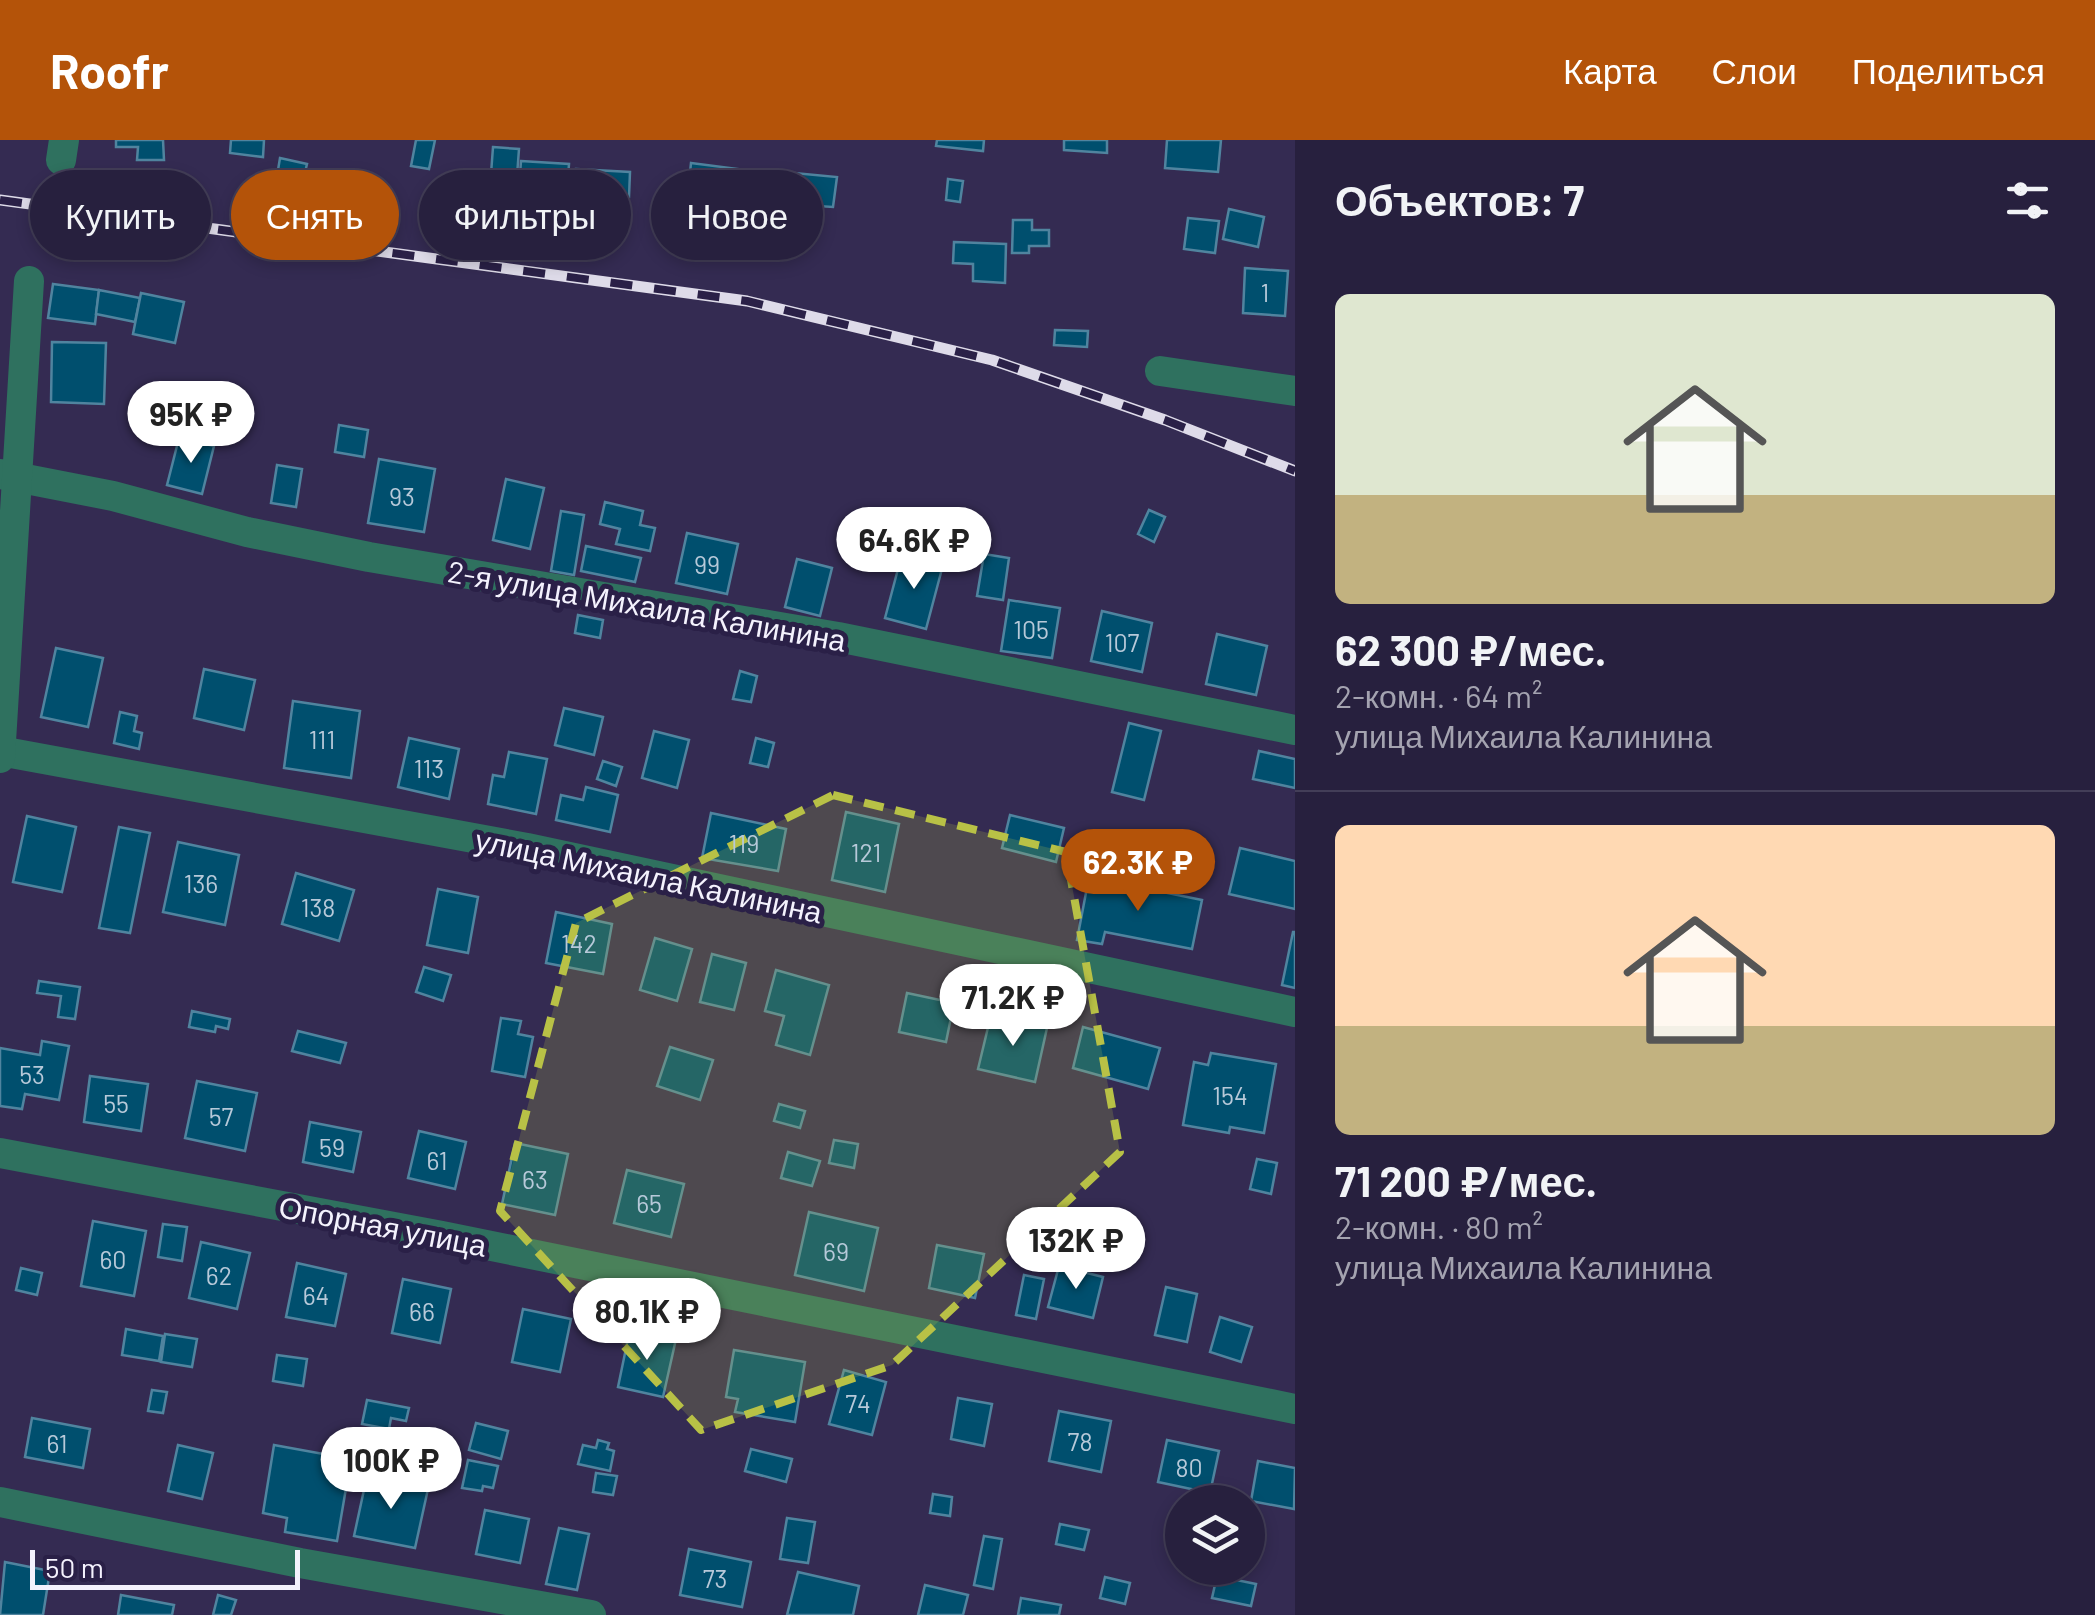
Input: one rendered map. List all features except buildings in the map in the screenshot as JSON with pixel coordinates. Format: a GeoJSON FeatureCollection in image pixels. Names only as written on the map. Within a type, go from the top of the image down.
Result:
{"type":"FeatureCollection","features":[{"type":"Feature","properties":{"kind":"street"},"geometry":{"type":"LineString","coordinates":[[0,753],[9,476],[29,281]]}},
{"type":"Feature","properties":{"kind":"street"},"geometry":{"type":"LineString","coordinates":[[1160,371],[1295,392]]}},
{"type":"Feature","properties":{"kind":"street","name":"2-я улица Михаила Калинина"},"geometry":{"type":"LineString","coordinates":[[9,476],[113,496],[246,532],[369,558],[838,637],[1295,730]]}},
{"type":"Feature","properties":{"kind":"street","name":"улица Михаила Калинина"},"geometry":{"type":"LineString","coordinates":[[0,753],[527,848],[1295,1012]]}},
{"type":"Feature","properties":{"kind":"street","name":"Опорная улица"},"geometry":{"type":"LineString","coordinates":[[0,1154],[461,1240],[1295,1409]]}},
{"type":"Feature","properties":{"kind":"street"},"geometry":{"type":"LineString","coordinates":[[0,1502],[300,1563],[591,1615]]}},
{"type":"Feature","properties":{"kind":"highlighted area"},"geometry":{"type":"Polygon","coordinates":[[[833,795],[1066,852],[1120,1152],[892,1365],[701,1430],[500,1211],[576,923],[833,795]]]}},
{"type":"Feature","properties":{"kind":"railway"},"geometry":{"type":"LineString","coordinates":[[0,200],[747,301],[992,360],[1165,420],[1295,471]]}}]}
